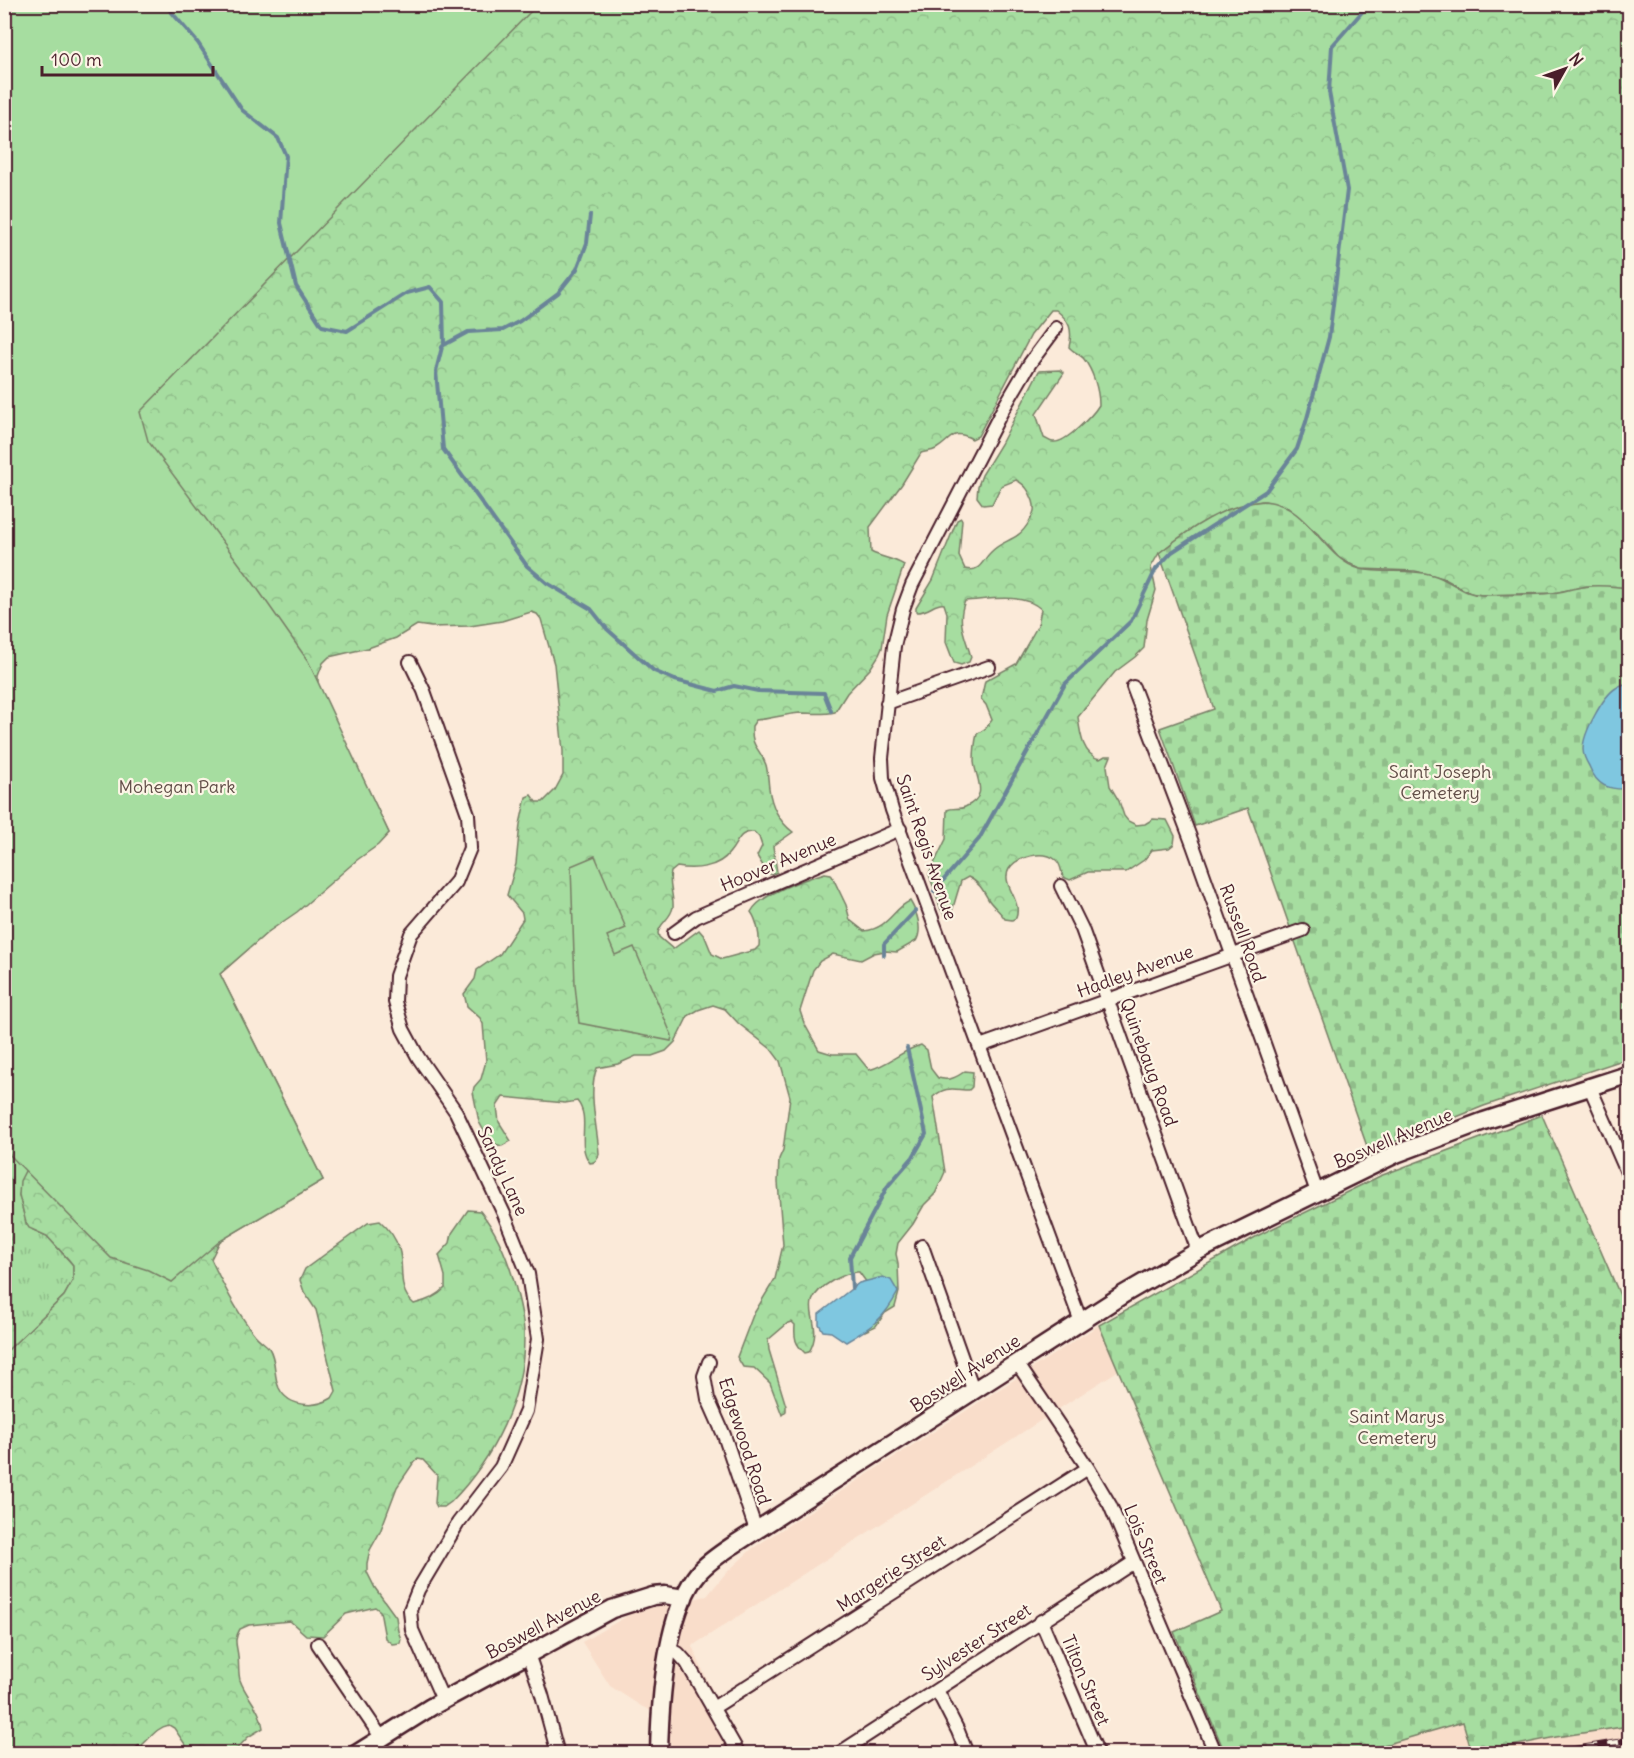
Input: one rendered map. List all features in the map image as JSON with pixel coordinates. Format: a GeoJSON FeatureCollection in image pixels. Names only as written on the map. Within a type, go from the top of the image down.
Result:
{"type":"FeatureCollection","features":[{"type":"Feature","properties":{"kind":"main road","name":"Boswell Avenue"},"geometry":{"type":"LineString","coordinates":[[356,1754],[443,1700],[624,1604],[660,1595],[684,1598],[695,1577],[704,1568],[756,1530],[1081,1322],[1198,1251],[1396,1154],[1589,1085],[1629,1074]]}},
{"type":"Feature","properties":{"kind":"main road"},"geometry":{"type":"LineString","coordinates":[[659,1754],[669,1650],[673,1626],[684,1598]]}},
{"type":"Feature","properties":{"kind":"street","name":"Saint Regis Avenue"},"geometry":{"type":"LineString","coordinates":[[1056,328],[1035,355],[1003,409],[912,585],[898,627],[887,703],[882,768],[900,829],[1081,1322]]}},
{"type":"Feature","properties":{"kind":"street","name":"Sandy Lane"},"geometry":{"type":"LineString","coordinates":[[410,662],[424,691],[468,814],[470,848],[456,882],[411,934],[396,976],[395,1002],[403,1029],[418,1058],[456,1112],[504,1214],[528,1274],[538,1339],[526,1411],[501,1467],[458,1523],[417,1590],[410,1610],[412,1630],[443,1700]]}},
{"type":"Feature","properties":{"kind":"street"},"geometry":{"type":"LineString","coordinates":[[887,703],[989,667]]}},
{"type":"Feature","properties":{"kind":"street","name":"Russell Road"},"geometry":{"type":"LineString","coordinates":[[1133,687],[1317,1192]]}},
{"type":"Feature","properties":{"kind":"street","name":"Hoover Avenue"},"geometry":{"type":"LineString","coordinates":[[674,933],[696,917],[900,829]]}},
{"type":"Feature","properties":{"kind":"street","name":"Quinebaug Road"},"geometry":{"type":"LineString","coordinates":[[1061,886],[1082,929],[1198,1251]]}},
{"type":"Feature","properties":{"kind":"street","name":"Hadley Avenue"},"geometry":{"type":"LineString","coordinates":[[980,1046],[1303,930]]}},
{"type":"Feature","properties":{"kind":"street"},"geometry":{"type":"LineString","coordinates":[[1589,1085],[1629,1179]]}},
{"type":"Feature","properties":{"kind":"street"},"geometry":{"type":"LineString","coordinates":[[922,1246],[974,1392]]}},
{"type":"Feature","properties":{"kind":"street","name":"Edgewood Road"},"geometry":{"type":"LineString","coordinates":[[709,1362],[704,1376],[708,1399],[724,1435],[756,1530]]}},
{"type":"Feature","properties":{"kind":"street","name":"Lois Street"},"geometry":{"type":"LineString","coordinates":[[1017,1363],[1088,1468],[1110,1505],[1216,1754]]}},
{"type":"Feature","properties":{"kind":"street","name":"Margerie Street"},"geometry":{"type":"LineString","coordinates":[[713,1708],[1088,1468]]}},
{"type":"Feature","properties":{"kind":"street","name":"Sylvester Street"},"geometry":{"type":"LineString","coordinates":[[838,1754],[1134,1562]]}},
{"type":"Feature","properties":{"kind":"street","name":"Tilton Street"},"geometry":{"type":"LineString","coordinates":[[1041,1621],[1098,1754]]}},
{"type":"Feature","properties":{"kind":"street"},"geometry":{"type":"LineString","coordinates":[[318,1644],[381,1737]]}},
{"type":"Feature","properties":{"kind":"street"},"geometry":{"type":"LineString","coordinates":[[669,1650],[675,1651],[684,1659],[739,1754]]}},
{"type":"Feature","properties":{"kind":"street"},"geometry":{"type":"LineString","coordinates":[[528,1654],[558,1754]]}},
{"type":"Feature","properties":{"kind":"street"},"geometry":{"type":"LineString","coordinates":[[937,1690],[968,1754]]}},
{"type":"Feature","properties":{"kind":"shaded area"},"geometry":{"type":"Polygon","coordinates":[[[1099,1325],[1119,1370],[692,1646],[740,1753],[671,1753],[668,1719],[641,1706],[610,1686],[582,1642],[636,1611],[707,1596],[725,1574],[753,1548],[1099,1325]]]}},
{"type":"Feature","properties":{"kind":"shaded area"},"geometry":{"type":"Polygon","coordinates":[[[1463,1722],[1472,1753],[1358,1754],[1398,1740],[1463,1722]]]}},
{"type":"Feature","properties":{"kind":"shaded area"},"geometry":{"type":"Polygon","coordinates":[[[1629,1726],[1629,1753],[1478,1754],[1556,1737],[1629,1726]]]}},
{"type":"Feature","properties":{"kind":"green space","name":"Mohegan Park"},"geometry":{"type":"Polygon","coordinates":[[[4,5],[537,5],[140,412],[148,441],[308,661],[389,833],[378,845],[357,860],[297,912],[268,932],[220,974],[323,1180],[220,1241],[172,1282],[148,1270],[111,1258],[5,1150],[4,5]]]}},
{"type":"Feature","properties":{"kind":"green space"},"geometry":{"type":"Polygon","coordinates":[[[5,5],[1629,5],[1629,588],[1587,586],[1554,593],[1481,595],[1470,593],[1443,578],[1415,571],[1360,569],[1339,558],[1318,534],[1288,508],[1262,501],[1226,510],[1193,529],[1159,553],[1151,567],[1156,590],[1147,620],[1144,648],[1115,672],[1078,717],[1083,742],[1089,753],[1100,759],[1111,756],[1107,766],[1110,786],[1119,801],[1124,816],[1136,825],[1145,824],[1153,819],[1167,820],[1175,836],[1174,844],[1169,848],[1152,850],[1144,860],[1126,872],[1088,872],[1070,880],[1063,877],[1059,864],[1051,857],[1038,855],[1024,858],[1013,864],[1007,875],[1017,905],[1016,918],[1005,919],[975,881],[968,877],[961,881],[952,911],[946,916],[941,910],[929,874],[946,839],[947,810],[973,803],[979,793],[980,787],[974,762],[977,734],[992,720],[981,699],[985,681],[1016,664],[1038,625],[1041,609],[1024,600],[1015,599],[965,601],[961,616],[971,657],[969,662],[961,665],[954,663],[946,642],[947,613],[944,604],[920,612],[916,612],[916,608],[933,580],[957,520],[961,518],[962,520],[959,556],[965,569],[970,570],[977,568],[995,548],[1020,534],[1032,517],[1034,507],[1032,497],[1025,486],[1016,480],[1001,486],[992,504],[983,505],[977,497],[982,475],[1039,371],[1060,370],[1064,373],[1036,414],[1044,438],[1051,442],[1071,434],[1099,405],[1093,375],[1084,359],[1069,347],[1071,336],[1069,326],[1061,314],[1056,310],[1051,310],[1031,335],[978,436],[972,439],[960,435],[952,436],[936,449],[921,453],[902,484],[870,527],[871,552],[904,565],[887,615],[879,655],[870,669],[847,693],[835,712],[789,714],[756,720],[752,726],[754,744],[766,765],[774,807],[780,818],[793,832],[773,846],[777,872],[768,874],[757,856],[762,846],[759,837],[754,832],[742,835],[720,862],[699,868],[677,867],[670,876],[672,911],[658,933],[659,937],[673,949],[699,930],[705,937],[712,954],[722,959],[755,950],[759,946],[759,938],[751,912],[756,905],[773,893],[825,873],[831,874],[846,905],[850,920],[864,931],[880,926],[910,901],[918,921],[919,932],[916,941],[897,952],[874,953],[861,960],[833,954],[820,961],[813,970],[800,1011],[804,1023],[819,1050],[832,1054],[856,1054],[869,1070],[921,1045],[927,1050],[931,1069],[938,1078],[949,1079],[965,1071],[973,1072],[972,1087],[969,1090],[946,1090],[933,1097],[945,1172],[935,1194],[924,1205],[898,1243],[896,1254],[899,1292],[895,1307],[885,1313],[876,1326],[865,1331],[867,1283],[859,1272],[852,1272],[832,1281],[813,1298],[811,1306],[815,1331],[809,1352],[805,1353],[797,1344],[795,1325],[792,1322],[768,1340],[786,1406],[786,1411],[782,1415],[770,1383],[754,1368],[743,1367],[737,1357],[753,1315],[775,1279],[783,1245],[778,1182],[779,1159],[783,1150],[790,1097],[780,1061],[771,1049],[738,1023],[725,1009],[713,1005],[688,1016],[675,1042],[666,1051],[652,1056],[636,1056],[618,1064],[597,1068],[594,1077],[593,1099],[599,1154],[592,1163],[586,1156],[584,1148],[583,1116],[577,1101],[565,1103],[503,1097],[497,1106],[499,1122],[511,1141],[502,1146],[491,1143],[479,1122],[473,1092],[481,1079],[486,1061],[483,1024],[467,1006],[464,994],[475,979],[477,970],[500,954],[523,919],[522,913],[507,895],[516,864],[520,824],[526,797],[531,795],[536,802],[543,802],[555,790],[563,775],[563,751],[554,664],[541,619],[537,614],[531,612],[502,621],[470,626],[417,625],[396,638],[368,648],[329,657],[323,663],[318,676],[318,685],[389,833],[362,849],[220,974],[323,1180],[220,1241],[211,1259],[242,1318],[269,1348],[277,1383],[283,1395],[296,1403],[311,1405],[332,1398],[336,1391],[316,1310],[304,1292],[300,1280],[305,1269],[368,1223],[380,1221],[396,1241],[399,1249],[403,1285],[408,1298],[414,1304],[423,1302],[445,1288],[445,1276],[439,1255],[450,1243],[452,1233],[468,1210],[480,1211],[497,1237],[512,1275],[523,1322],[523,1358],[513,1403],[504,1425],[481,1466],[451,1502],[444,1507],[437,1507],[435,1503],[437,1475],[423,1460],[418,1459],[414,1462],[397,1487],[380,1532],[370,1550],[367,1572],[375,1588],[396,1617],[400,1643],[392,1644],[385,1638],[380,1611],[375,1607],[346,1614],[323,1636],[306,1635],[290,1621],[249,1625],[240,1629],[236,1643],[240,1680],[262,1721],[263,1728],[248,1737],[233,1753],[191,1753],[174,1728],[169,1725],[163,1727],[132,1752],[99,1755],[25,1753],[19,1748],[5,1753],[5,1353],[64,1296],[73,1280],[73,1265],[47,1236],[29,1228],[19,1195],[20,1181],[25,1171],[4,753],[5,5]]]}},
{"type":"Feature","properties":{"kind":"green space","name":"Saint Joseph Cemetery"},"geometry":{"type":"Polygon","coordinates":[[[1265,501],[1281,505],[1294,512],[1336,555],[1360,569],[1433,575],[1477,595],[1544,594],[1595,586],[1629,588],[1629,1058],[1484,1106],[1369,1152],[1248,808],[1195,826],[1160,728],[1214,709],[1159,553],[1195,527],[1222,512],[1265,501]]]}},
{"type":"Feature","properties":{"kind":"green space"},"geometry":{"type":"Polygon","coordinates":[[[595,856],[626,928],[607,936],[615,955],[634,947],[672,1036],[671,1041],[579,1023],[575,985],[571,866],[595,856]]]}},
{"type":"Feature","properties":{"kind":"green space"},"geometry":{"type":"Polygon","coordinates":[[[51,1086],[19,1195],[24,1215],[33,1230],[47,1236],[73,1265],[73,1280],[64,1296],[5,1353],[4,1249],[7,1247],[8,1237],[4,1232],[5,1096],[51,1086]]]}},
{"type":"Feature","properties":{"kind":"green space","name":"Saint Marys Cemetery"},"geometry":{"type":"Polygon","coordinates":[[[1542,1115],[1629,1316],[1629,1726],[1556,1737],[1478,1753],[1472,1753],[1463,1722],[1357,1753],[1225,1753],[1174,1632],[1221,1611],[1099,1325],[1259,1235],[1380,1176],[1542,1115]]]}},
{"type":"Feature","properties":{"kind":"water"},"geometry":{"type":"Polygon","coordinates":[[[1629,683],[1629,789],[1615,789],[1604,785],[1592,773],[1583,749],[1586,734],[1605,699],[1618,687],[1629,683]]]}},
{"type":"Feature","properties":{"kind":"water"},"geometry":{"type":"Polygon","coordinates":[[[883,1277],[891,1280],[898,1292],[888,1309],[876,1322],[846,1342],[831,1332],[823,1331],[819,1324],[819,1314],[859,1283],[883,1277]]]}},
{"type":"Feature","properties":{"kind":"waterway"},"geometry":{"type":"LineString","coordinates":[[162,4],[198,43],[242,110],[278,138],[286,156],[281,223],[296,286],[322,326],[347,331],[407,293],[430,287],[443,302],[444,345],[436,371],[443,449],[527,566],[547,583],[591,609],[607,629],[654,671],[675,680],[717,691],[734,686],[758,691],[824,693],[831,711]]}},
{"type":"Feature","properties":{"kind":"waterway"},"geometry":{"type":"LineString","coordinates":[[934,891],[979,839],[1065,684],[1131,621],[1156,569],[1172,552],[1266,491],[1297,449],[1329,337],[1347,190],[1329,92],[1332,46],[1369,4]]}},
{"type":"Feature","properties":{"kind":"waterway"},"geometry":{"type":"LineString","coordinates":[[444,345],[468,332],[503,330],[520,321],[558,293],[577,269],[587,243],[590,215]]}},
{"type":"Feature","properties":{"kind":"waterway"},"geometry":{"type":"LineString","coordinates":[[884,955],[884,944],[915,911]]}},
{"type":"Feature","properties":{"kind":"waterway"},"geometry":{"type":"LineString","coordinates":[[852,1288],[850,1257],[887,1187],[913,1157],[926,1134],[907,1048]]}},
{"type":"Feature","properties":{"kind":"railway"},"geometry":{"type":"LineString","coordinates":[[1543,1754],[1630,1740]]}}]}
